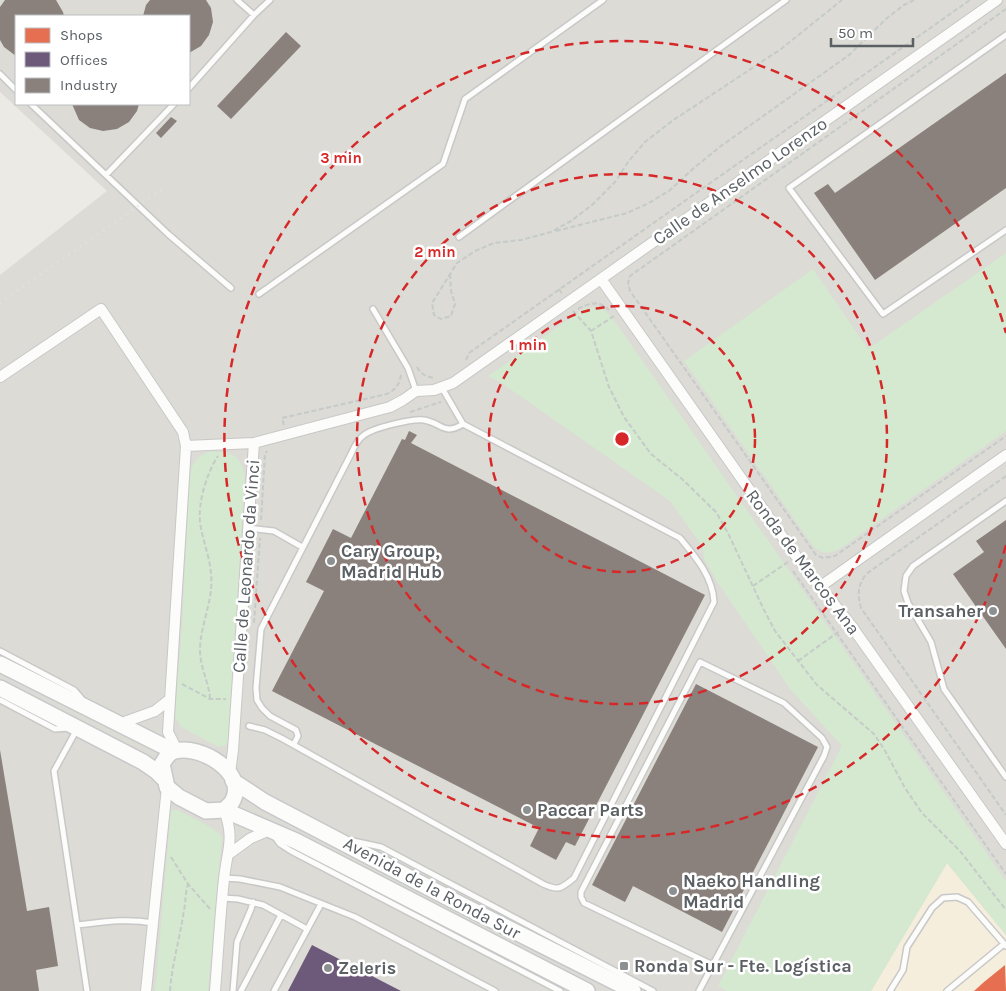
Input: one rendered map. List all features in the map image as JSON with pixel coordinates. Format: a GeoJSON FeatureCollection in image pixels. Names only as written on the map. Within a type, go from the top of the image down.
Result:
{"type":"FeatureCollection","features":[{"type":"Feature","properties":{"kind":"main road"},"geometry":{"type":"LineString","coordinates":[[0,664],[175,751],[200,751],[214,758],[232,777],[235,792],[232,802],[224,810],[206,811],[179,797],[156,771],[143,762],[0,688]]}},
{"type":"Feature","properties":{"kind":"main road"},"geometry":{"type":"LineString","coordinates":[[166,783],[162,764],[175,751]]}},
{"type":"Feature","properties":{"kind":"main road","name":"Avenida de la Ronda Sur"},"geometry":{"type":"LineString","coordinates":[[232,777],[265,802],[452,900],[633,991]]}},
{"type":"Feature","properties":{"kind":"main road","name":"Avenida de la Ronda Sur"},"geometry":{"type":"LineString","coordinates":[[224,810],[296,841],[587,991]]}},
{"type":"Feature","properties":{"kind":"street","name":"Calle de Anselmo Lorenzo"},"geometry":{"type":"LineString","coordinates":[[442,383],[452,383],[483,362],[997,0]]}},
{"type":"Feature","properties":{"kind":"street","name":"Ronda de Marcos Ana"},"geometry":{"type":"LineString","coordinates":[[601,279],[796,556],[856,632],[1003,832],[1006,844]]}},
{"type":"Feature","properties":{"kind":"street"},"geometry":{"type":"LineString","coordinates":[[0,377],[100,308],[183,432],[186,446],[168,732],[175,751]]}},
{"type":"Feature","properties":{"kind":"street"},"geometry":{"type":"LineString","coordinates":[[254,443],[390,407],[416,391],[434,390],[442,383]]}},
{"type":"Feature","properties":{"kind":"street","name":"Calle de Leonardo da Vinci"},"geometry":{"type":"LineString","coordinates":[[186,446],[254,443],[232,777]]}},
{"type":"Feature","properties":{"kind":"street"},"geometry":{"type":"LineString","coordinates":[[821,586],[1006,455]]}},
{"type":"Feature","properties":{"kind":"street"},"geometry":{"type":"LineString","coordinates":[[119,724],[155,711],[169,700]]}},
{"type":"Feature","properties":{"kind":"street"},"geometry":{"type":"LineString","coordinates":[[146,991],[166,783]]}},
{"type":"Feature","properties":{"kind":"street"},"geometry":{"type":"LineString","coordinates":[[215,991],[224,878],[229,854],[230,825],[224,810]]}},
{"type":"Feature","properties":{"kind":"street"},"geometry":{"type":"LineString","coordinates":[[229,854],[251,838],[270,830]]}},
{"type":"Feature","properties":{"kind":"lane"},"geometry":{"type":"LineString","coordinates":[[237,0],[254,16]]}},
{"type":"Feature","properties":{"kind":"lane"},"geometry":{"type":"LineString","coordinates":[[190,87],[270,0]]}},
{"type":"Feature","properties":{"kind":"lane"},"geometry":{"type":"LineString","coordinates":[[259,294],[443,164],[465,99],[603,0]]}},
{"type":"Feature","properties":{"kind":"lane"},"geometry":{"type":"LineString","coordinates":[[459,237],[786,0]]}},
{"type":"Feature","properties":{"kind":"lane"},"geometry":{"type":"LineString","coordinates":[[1006,35],[788,188],[883,314],[1006,230]]}},
{"type":"Feature","properties":{"kind":"lane"},"geometry":{"type":"LineString","coordinates":[[0,74],[15,89]]}},
{"type":"Feature","properties":{"kind":"lane"},"geometry":{"type":"LineString","coordinates":[[32,105],[168,234],[231,288]]}},
{"type":"Feature","properties":{"kind":"lane"},"geometry":{"type":"LineString","coordinates":[[106,175],[173,105]]}},
{"type":"Feature","properties":{"kind":"lane"},"geometry":{"type":"LineString","coordinates":[[373,309],[408,368],[416,391]]}},
{"type":"Feature","properties":{"kind":"lane"},"geometry":{"type":"LineString","coordinates":[[249,726],[265,730],[294,744],[553,889],[563,888],[574,878],[714,602],[714,591],[698,559],[680,538],[463,424],[448,399],[442,383]]}},
{"type":"Feature","properties":{"kind":"lane"},"geometry":{"type":"LineString","coordinates":[[294,744],[298,736],[296,730],[270,716],[257,700],[256,688],[261,629],[351,454],[363,435],[370,431],[422,420],[454,430],[463,424]]}},
{"type":"Feature","properties":{"kind":"lane"},"geometry":{"type":"LineString","coordinates":[[1006,501],[913,566],[906,576],[904,591],[908,603],[931,642],[944,689],[1006,777]]}},
{"type":"Feature","properties":{"kind":"lane"},"geometry":{"type":"LineString","coordinates":[[248,528],[274,531],[302,547]]}},
{"type":"Feature","properties":{"kind":"lane"},"geometry":{"type":"LineString","coordinates":[[0,651],[74,690],[91,710]]}},
{"type":"Feature","properties":{"kind":"lane"},"geometry":{"type":"LineString","coordinates":[[699,991],[713,965],[824,756],[828,747],[822,738],[784,703],[700,662],[581,892],[581,897],[584,903],[713,965]]}},
{"type":"Feature","properties":{"kind":"lane"},"geometry":{"type":"LineString","coordinates":[[0,700],[55,729],[77,728]]}},
{"type":"Feature","properties":{"kind":"lane"},"geometry":{"type":"LineString","coordinates":[[77,728],[54,771],[87,991]]}},
{"type":"Feature","properties":{"kind":"lane"},"geometry":{"type":"LineString","coordinates":[[270,830],[280,844],[291,851],[560,991]]}},
{"type":"Feature","properties":{"kind":"lane"},"geometry":{"type":"LineString","coordinates":[[334,837],[381,847],[653,991]]}},
{"type":"Feature","properties":{"kind":"lane"},"geometry":{"type":"LineString","coordinates":[[224,878],[240,879],[280,887],[355,916],[495,991]]}},
{"type":"Feature","properties":{"kind":"lane"},"geometry":{"type":"LineString","coordinates":[[890,991],[903,970],[907,947],[932,908],[943,898],[958,897],[968,902],[1005,945],[947,991]]}},
{"type":"Feature","properties":{"kind":"lane"},"geometry":{"type":"LineString","coordinates":[[223,898],[263,905],[307,929]]}},
{"type":"Feature","properties":{"kind":"lane"},"geometry":{"type":"LineString","coordinates":[[233,991],[236,942],[253,902]]}},
{"type":"Feature","properties":{"kind":"lane"},"geometry":{"type":"LineString","coordinates":[[274,991],[321,904]]}},
{"type":"Feature","properties":{"kind":"lane"},"geometry":{"type":"LineString","coordinates":[[241,991],[281,914]]}},
{"type":"Feature","properties":{"kind":"lane"},"geometry":{"type":"LineString","coordinates":[[78,925],[114,920],[139,920],[153,923]]}},
{"type":"Feature","properties":{"kind":"path"},"geometry":{"type":"LineString","coordinates":[[551,232],[571,221],[592,205],[615,182],[628,162],[645,142],[672,121],[781,49],[842,0]]}},
{"type":"Feature","properties":{"kind":"path"},"geometry":{"type":"LineString","coordinates":[[450,274],[451,291],[455,304],[451,316],[441,319],[434,315],[432,303],[457,262],[475,251],[494,243],[521,240],[627,213],[647,204],[669,191],[722,146],[848,55],[887,18],[914,0]]}},
{"type":"Feature","properties":{"kind":"path"},"geometry":{"type":"LineString","coordinates":[[465,362],[469,353],[477,347],[970,0]]}},
{"type":"Feature","properties":{"kind":"path"},"geometry":{"type":"LineString","coordinates":[[1006,8],[630,276],[628,283],[630,291],[816,555],[823,558],[835,556],[1006,436]]}},
{"type":"Feature","properties":{"kind":"path"},"geometry":{"type":"LineString","coordinates":[[590,331],[615,316],[605,306],[589,303],[574,312],[590,331],[608,387],[624,417],[651,454],[682,479],[716,512],[775,631],[817,685],[874,734],[904,788],[922,812],[960,851],[1006,910]]}},
{"type":"Feature","properties":{"kind":"path"},"geometry":{"type":"LineString","coordinates":[[415,364],[420,373],[442,383]]}},
{"type":"Feature","properties":{"kind":"path"},"geometry":{"type":"LineString","coordinates":[[286,434],[282,418],[387,394],[395,390],[401,375]]}},
{"type":"Feature","properties":{"kind":"path"},"geometry":{"type":"LineString","coordinates":[[410,412],[448,399]]}},
{"type":"Feature","properties":{"kind":"path"},"geometry":{"type":"LineString","coordinates":[[210,699],[210,690],[201,668],[200,649],[211,575],[200,520],[202,500],[210,474],[221,452],[221,444]]}},
{"type":"Feature","properties":{"kind":"path"},"geometry":{"type":"LineString","coordinates":[[254,624],[265,454],[269,448]]}},
{"type":"Feature","properties":{"kind":"path"},"geometry":{"type":"LineString","coordinates":[[753,586],[787,562],[1006,874]]}},
{"type":"Feature","properties":{"kind":"path"},"geometry":{"type":"LineString","coordinates":[[798,661],[837,633]]}},
{"type":"Feature","properties":{"kind":"path"},"geometry":{"type":"LineString","coordinates":[[171,682],[186,685],[210,699],[236,699]]}},
{"type":"Feature","properties":{"kind":"path"},"geometry":{"type":"LineString","coordinates":[[159,854],[167,854],[173,858],[188,884],[214,912]]}},
{"type":"Feature","properties":{"kind":"path"},"geometry":{"type":"LineString","coordinates":[[170,991],[171,974],[185,909],[185,891],[188,884]]}},
{"type":"Feature","properties":{"kind":"shaded area"},"geometry":{"type":"Polygon","coordinates":[[[0,0],[1006,0],[1006,935],[947,863],[871,991],[0,991],[0,275],[107,191],[0,92],[0,0]]]}},
{"type":"Feature","properties":{"kind":"shaded area"},"geometry":{"type":"Polygon","coordinates":[[[947,863],[1006,935],[1006,991],[871,991],[947,863]]]}},
{"type":"Feature","properties":{"kind":"green space"},"geometry":{"type":"Polygon","coordinates":[[[1006,253],[1006,431],[838,550],[827,553],[819,551],[813,546],[684,361],[813,269],[868,349],[1006,253]]]}},
{"type":"Feature","properties":{"kind":"green space"},"geometry":{"type":"Polygon","coordinates":[[[592,307],[604,310],[614,320],[1006,881],[1006,935],[947,863],[871,991],[727,991],[718,986],[842,746],[790,689],[716,580],[704,559],[700,543],[670,501],[500,382],[488,376],[585,308],[592,307]]]}},
{"type":"Feature","properties":{"kind":"green space"},"geometry":{"type":"Polygon","coordinates":[[[212,451],[224,452],[233,456],[240,463],[245,474],[229,741],[226,745],[218,747],[181,727],[175,717],[190,474],[197,459],[212,451]]]}},
{"type":"Feature","properties":{"kind":"green space"},"geometry":{"type":"Polygon","coordinates":[[[178,810],[202,822],[222,837],[208,991],[155,991],[171,811],[178,810]]]}},
{"type":"Feature","properties":{"kind":"building: Shops"},"geometry":{"type":"Polygon","coordinates":[[[1005,965],[1006,991],[974,991],[984,982],[1005,965]]]}},
{"type":"Feature","properties":{"kind":"building: Offices","name":"Zeleris"},"geometry":{"type":"Polygon","coordinates":[[[312,945],[401,991],[288,991],[312,945]]]}},
{"type":"Feature","properties":{"kind":"building: Industry"},"geometry":{"type":"Polygon","coordinates":[[[5,0],[56,0],[64,15],[15,15],[15,55],[4,47],[0,40],[0,7],[5,0]]]}},
{"type":"Feature","properties":{"kind":"building: Industry"},"geometry":{"type":"Polygon","coordinates":[[[150,0],[206,0],[211,8],[213,22],[209,35],[201,46],[190,52],[190,15],[143,15],[146,5],[150,0]]]}},
{"type":"Feature","properties":{"kind":"building: Industry"},"geometry":{"type":"Polygon","coordinates":[[[286,32],[301,46],[231,119],[217,106],[286,32]]]}},
{"type":"Feature","properties":{"kind":"building: Industry"},"geometry":{"type":"Polygon","coordinates":[[[1006,73],[1006,188],[875,280],[814,193],[828,184],[835,193],[1006,73]]]}},
{"type":"Feature","properties":{"kind":"building: Industry"},"geometry":{"type":"Polygon","coordinates":[[[72,105],[139,105],[129,122],[117,129],[103,131],[90,128],[79,120],[72,105]]]}},
{"type":"Feature","properties":{"kind":"building: Industry"},"geometry":{"type":"Polygon","coordinates":[[[171,117],[177,121],[161,138],[156,133],[171,117]]]}},
{"type":"Feature","properties":{"kind":"building: Industry"},"geometry":{"type":"Polygon","coordinates":[[[409,431],[417,435],[411,443],[705,595],[575,846],[566,842],[556,860],[530,846],[539,828],[272,691],[324,591],[306,582],[333,529],[351,538],[402,439],[405,440],[409,431]]]}},
{"type":"Feature","properties":{"kind":"building: Industry","name":"Transaher"},"geometry":{"type":"Polygon","coordinates":[[[1006,520],[1006,649],[953,574],[984,552],[976,541],[1006,520]]]}},
{"type":"Feature","properties":{"kind":"building: Industry"},"geometry":{"type":"Polygon","coordinates":[[[696,684],[818,747],[722,932],[633,886],[625,902],[592,885],[696,684]]]}},
{"type":"Feature","properties":{"kind":"building: Industry"},"geometry":{"type":"Polygon","coordinates":[[[0,750],[27,911],[49,907],[58,966],[36,970],[39,991],[0,991],[0,750]]]}},
{"type":"Feature","properties":{"kind":"railway"},"geometry":{"type":"LineString","coordinates":[[0,303],[165,187]]}},
{"type":"Feature","properties":{"kind":"place","name":"Cary Group, Madrid Hub"},"geometry":{"type":"Point","coordinates":[331,561]}},
{"type":"Feature","properties":{"kind":"place","name":"Transaher"},"geometry":{"type":"Point","coordinates":[993,611]}},
{"type":"Feature","properties":{"kind":"place","name":"Paccar Parts"},"geometry":{"type":"Point","coordinates":[527,810]}},
{"type":"Feature","properties":{"kind":"place","name":"Naeko Handling Madrid"},"geometry":{"type":"Point","coordinates":[673,891]}},
{"type":"Feature","properties":{"kind":"place","name":"Ronda Sur - Fte. Logística"},"geometry":{"type":"Point","coordinates":[624,966]}},
{"type":"Feature","properties":{"kind":"place","name":"Zeleris"},"geometry":{"type":"Point","coordinates":[328,968]}}]}
